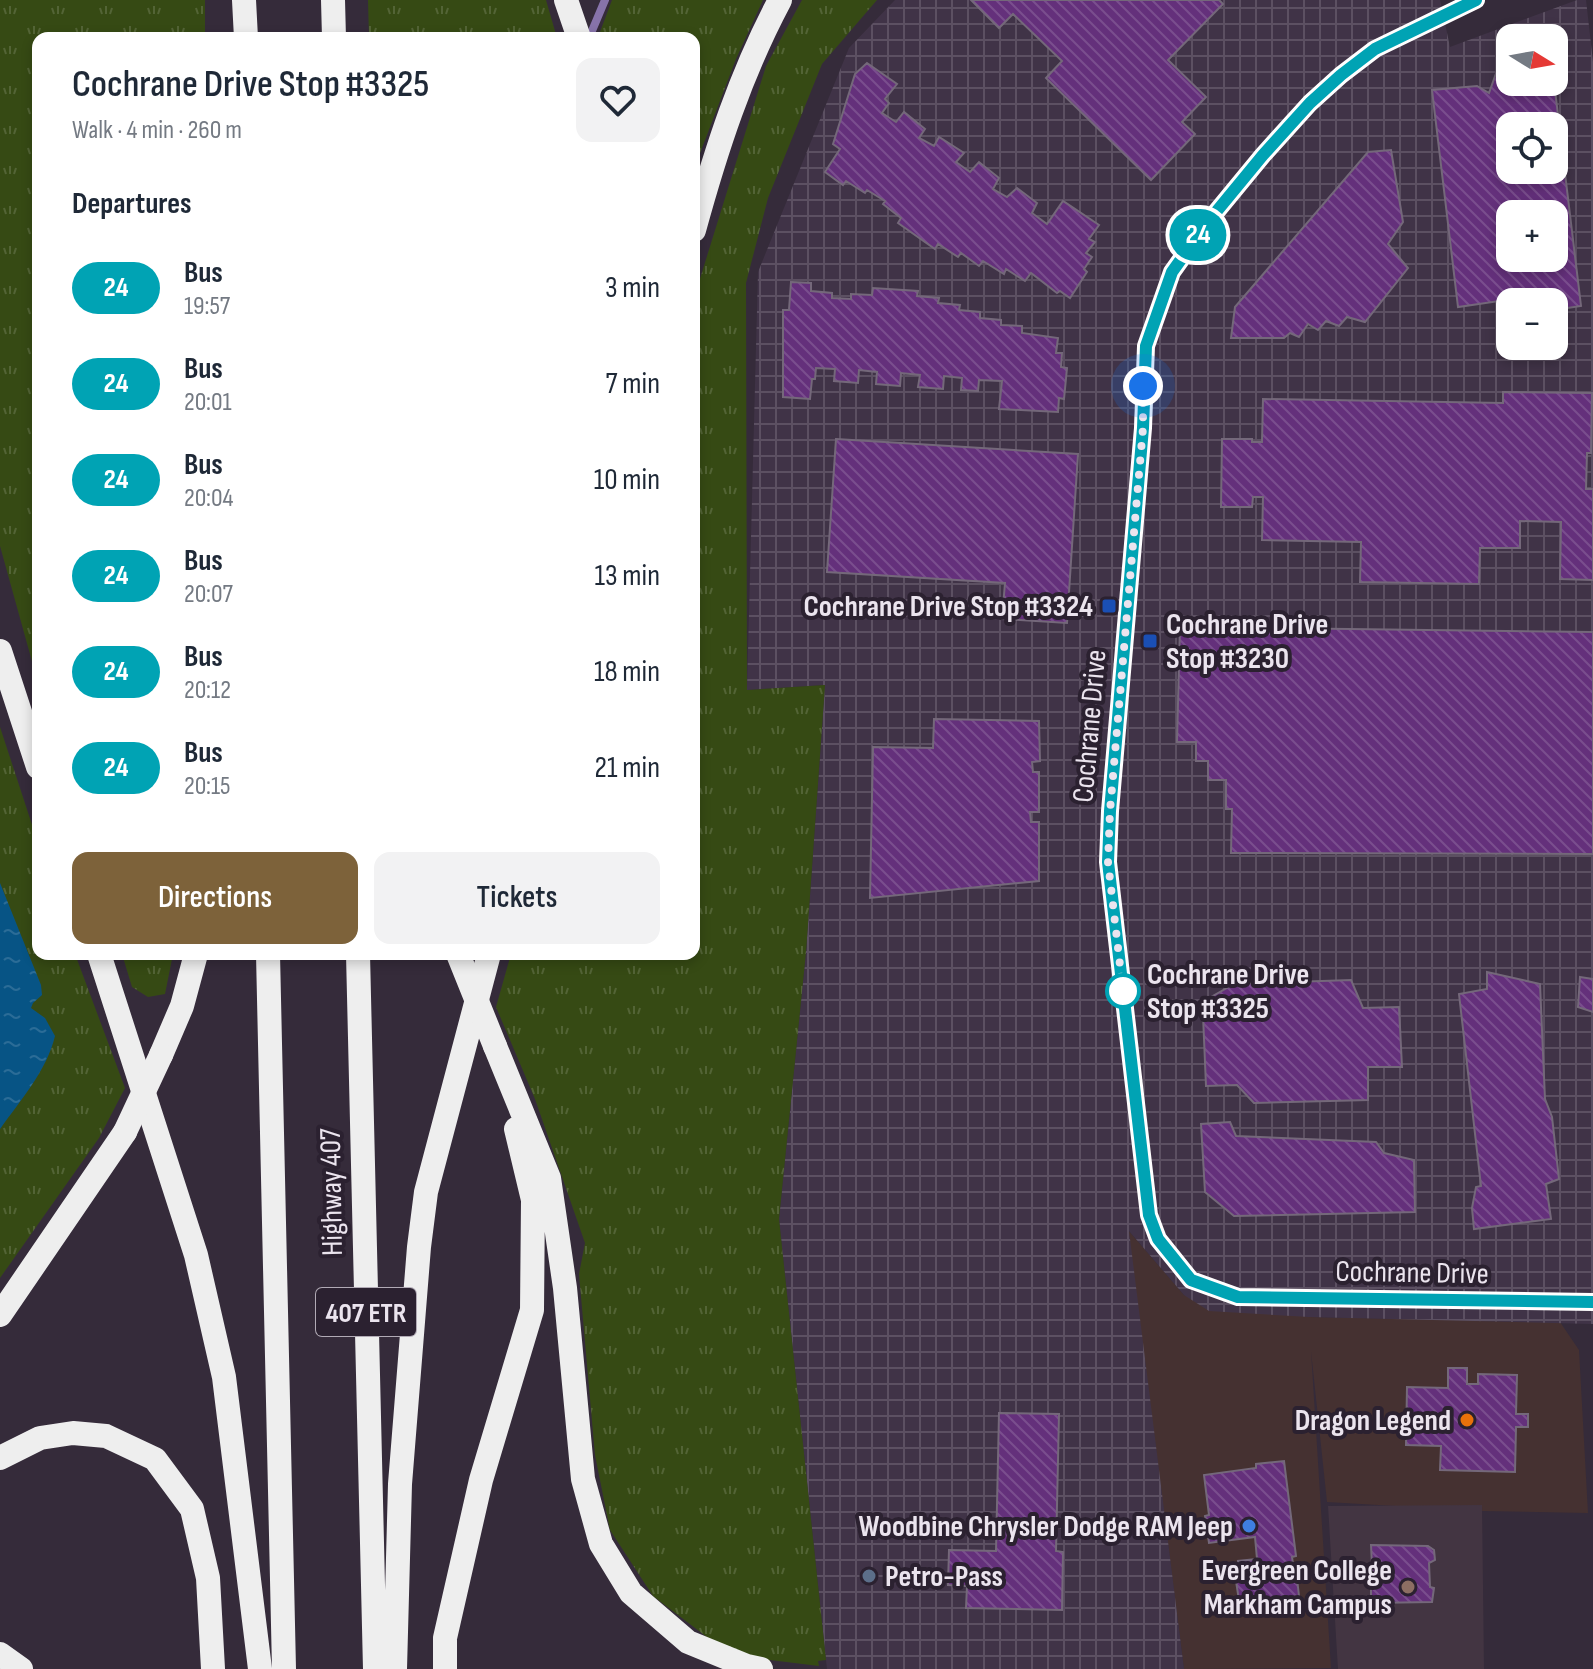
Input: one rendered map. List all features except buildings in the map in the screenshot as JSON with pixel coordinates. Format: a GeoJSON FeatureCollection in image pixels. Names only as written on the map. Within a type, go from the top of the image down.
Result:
{"type":"FeatureCollection","features":[{"type":"Feature","properties":{"kind":"highway"},"geometry":{"type":"LineString","coordinates":[[244,0],[246,32]]}},
{"type":"Feature","properties":{"kind":"highway"},"geometry":{"type":"LineString","coordinates":[[333,0],[334,32]]}},
{"type":"Feature","properties":{"kind":"highway"},"geometry":{"type":"LineString","coordinates":[[566,0],[577,32]]}},
{"type":"Feature","properties":{"kind":"highway"},"geometry":{"type":"LineString","coordinates":[[700,207],[739,85],[780,0]]}},
{"type":"Feature","properties":{"kind":"highway"},"geometry":{"type":"LineString","coordinates":[[0,651],[32,749]]}},
{"type":"Feature","properties":{"kind":"highway"},"geometry":{"type":"LineString","coordinates":[[101,960],[196,1255],[224,1377],[260,1669]]}},
{"type":"Feature","properties":{"kind":"highway"},"geometry":{"type":"LineString","coordinates":[[0,1315],[125,1132],[182,1006],[194,960]]}},
{"type":"Feature","properties":{"kind":"highway","name":"Highway 407"},"geometry":{"type":"LineString","coordinates":[[268,960],[284,1669]]}},
{"type":"Feature","properties":{"kind":"highway","name":"Highway 407"},"geometry":{"type":"LineString","coordinates":[[358,960],[375,1669]]}},
{"type":"Feature","properties":{"kind":"highway"},"geometry":{"type":"LineString","coordinates":[[460,960],[549,1178],[565,1288],[583,1479],[601,1544],[631,1593],[688,1642],[761,1669]]}},
{"type":"Feature","properties":{"kind":"highway"},"geometry":{"type":"LineString","coordinates":[[395,1669],[400,1484],[424,1206],[487,960]]}},
{"type":"Feature","properties":{"kind":"highway"},"geometry":{"type":"LineString","coordinates":[[445,1669],[445,1638],[481,1480],[532,1310],[533,1200],[495,1046]]}},
{"type":"Feature","properties":{"kind":"highway"},"geometry":{"type":"LineString","coordinates":[[0,1458],[40,1438],[73,1433],[106,1436],[155,1459],[192,1509],[208,1578],[213,1669]]}},
{"type":"Feature","properties":{"kind":"highway"},"geometry":{"type":"LineString","coordinates":[[0,1654],[21,1669]]}},
{"type":"Feature","properties":{"kind":"street","name":"Cochrane Drive"},"geometry":{"type":"LineString","coordinates":[[1476,0],[1375,49],[1341,75],[1310,103],[1263,155],[1207,223],[1172,272],[1146,346],[1143,428],[1108,862],[1149,1215],[1158,1239],[1191,1280],[1238,1297],[1593,1302]]}},
{"type":"Feature","properties":{"kind":"lane"},"geometry":{"type":"LineString","coordinates":[[592,32],[605,0]]}},
{"type":"Feature","properties":{"kind":"shaded area"},"geometry":{"type":"Polygon","coordinates":[[[895,0],[1440,0],[1450,47],[1496,30],[1496,96],[1568,96],[1568,24],[1512,24],[1577,0],[1586,0],[1593,62],[1593,1324],[1309,1317],[1209,1311],[1184,1295],[1129,1231],[1184,1669],[827,1669],[779,1219],[806,952],[825,685],[747,690],[758,272],[849,48],[895,0]]]}},
{"type":"Feature","properties":{"kind":"shaded area"},"geometry":{"type":"Polygon","coordinates":[[[1128,1230],[1184,1295],[1309,1317],[1560,1322],[1579,1350],[1588,1513],[1481,1511],[1327,1502],[1311,1351],[1331,1668],[1184,1669],[1128,1230]]]}},
{"type":"Feature","properties":{"kind":"shaded area","name":"Evergreen College Markham Campus"},"geometry":{"type":"Polygon","coordinates":[[[1482,1505],[1484,1669],[1338,1669],[1328,1506],[1482,1505]]]}},
{"type":"Feature","properties":{"kind":"green space"},"geometry":{"type":"Polygon","coordinates":[[[0,0],[205,0],[205,32],[32,32],[32,661],[0,546],[0,0]]]}},
{"type":"Feature","properties":{"kind":"green space"},"geometry":{"type":"Polygon","coordinates":[[[368,0],[546,0],[555,32],[369,32],[368,0]]]}},
{"type":"Feature","properties":{"kind":"green space"},"geometry":{"type":"Polygon","coordinates":[[[612,0],[763,0],[736,59],[700,153],[700,32],[600,32],[612,0]]]}},
{"type":"Feature","properties":{"kind":"green space"},"geometry":{"type":"Polygon","coordinates":[[[802,0],[877,0],[822,64],[768,198],[746,283],[747,690],[825,685],[806,952],[779,1219],[826,1660],[818,1661],[819,1666],[770,1660],[769,1664],[720,1647],[653,1596],[610,1530],[595,1455],[579,1274],[585,1243],[535,1099],[496,1007],[509,960],[700,960],[700,279],[766,66],[802,0]]]}},
{"type":"Feature","properties":{"kind":"green space"},"geometry":{"type":"Polygon","coordinates":[[[0,727],[32,825],[32,960],[77,960],[125,1088],[99,1138],[0,1278],[0,727]]]}},
{"type":"Feature","properties":{"kind":"green space"},"geometry":{"type":"Polygon","coordinates":[[[124,960],[172,960],[165,994],[148,997],[132,987],[124,960]]]}},
{"type":"Feature","properties":{"kind":"water"},"geometry":{"type":"Polygon","coordinates":[[[0,883],[41,985],[42,995],[31,1008],[45,1018],[55,1036],[39,1073],[0,1129],[0,883]]]}},
{"type":"Feature","properties":{"kind":"bus line","name":"24"},"geometry":{"type":"LineString","coordinates":[[1476,0],[1375,49],[1341,75],[1310,103],[1263,155],[1207,223],[1172,272],[1146,346],[1143,428],[1108,862],[1149,1215],[1158,1239],[1191,1280],[1238,1297],[1593,1302]]}},
{"type":"Feature","properties":{"kind":"place","name":"Cochrane Drive Stop #3324"},"geometry":{"type":"Point","coordinates":[1109,606]}},
{"type":"Feature","properties":{"kind":"place","name":"Cochrane Drive Stop #3230"},"geometry":{"type":"Point","coordinates":[1150,641]}},
{"type":"Feature","properties":{"kind":"place","name":"Cochrane Drive Stop #3325"},"geometry":{"type":"Point","coordinates":[1123,991]}},
{"type":"Feature","properties":{"kind":"place","name":"Dragon Legend"},"geometry":{"type":"Point","coordinates":[1467,1420]}},
{"type":"Feature","properties":{"kind":"place","name":"Woodbine Chrysler Dodge RAM Jeep"},"geometry":{"type":"Point","coordinates":[1249,1526]}},
{"type":"Feature","properties":{"kind":"place","name":"Petro-Pass"},"geometry":{"type":"Point","coordinates":[869,1576]}},
{"type":"Feature","properties":{"kind":"place","name":"Evergreen College Markham Campus"},"geometry":{"type":"Point","coordinates":[1408,1587]}},
{"type":"Feature","properties":{"kind":"route"},"geometry":{"type":"LineString","coordinates":[[1123,991],[1108,862],[1143,428],[1143,386]]}}]}
